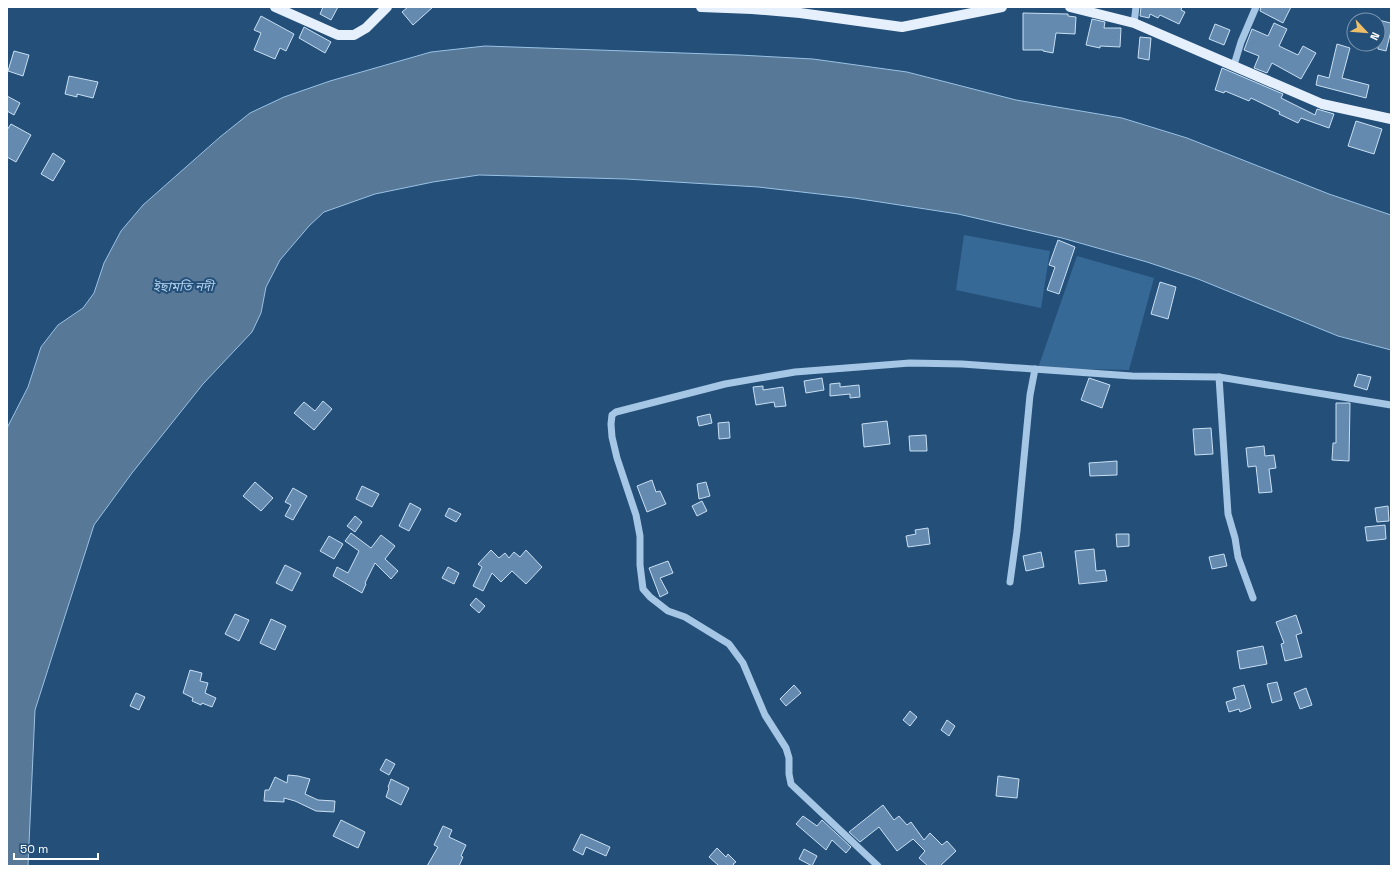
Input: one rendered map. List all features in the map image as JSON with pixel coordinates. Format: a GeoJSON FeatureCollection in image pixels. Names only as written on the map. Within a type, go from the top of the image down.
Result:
{"type":"FeatureCollection","features":[{"type":"Feature","properties":{"kind":"main road"},"geometry":{"type":"LineString","coordinates":[[275,7],[338,35],[354,35],[366,28],[386,7]]}},
{"type":"Feature","properties":{"kind":"main road"},"geometry":{"type":"LineString","coordinates":[[700,7],[800,13],[902,27],[1002,7]]}},
{"type":"Feature","properties":{"kind":"main road"},"geometry":{"type":"LineString","coordinates":[[1070,7],[1098,11],[1134,22],[1322,104],[1391,119]]}},
{"type":"Feature","properties":{"kind":"street"},"geometry":{"type":"LineString","coordinates":[[1134,22],[1136,7]]}},
{"type":"Feature","properties":{"kind":"street"},"geometry":{"type":"LineString","coordinates":[[1234,65],[1241,42],[1256,7]]}},
{"type":"Feature","properties":{"kind":"street"},"geometry":{"type":"LineString","coordinates":[[878,866],[791,784],[789,758],[786,748],[765,714],[743,663],[729,644],[685,617],[668,611],[650,597],[643,588],[640,565],[640,536],[636,515],[612,437],[612,415],[616,412],[725,384],[795,372],[910,363],[1036,369],[1132,376],[1219,377],[1391,406]]}},
{"type":"Feature","properties":{"kind":"street"},"geometry":{"type":"LineString","coordinates":[[1010,582],[1017,531],[1030,395],[1036,369]]}},
{"type":"Feature","properties":{"kind":"street"},"geometry":{"type":"LineString","coordinates":[[1219,377],[1228,514],[1235,538],[1238,557],[1253,598]]}},
{"type":"Feature","properties":{"kind":"shaded area"},"geometry":{"type":"Polygon","coordinates":[[[964,235],[1050,251],[1041,308],[956,290],[964,235]]]}},
{"type":"Feature","properties":{"kind":"shaded area"},"geometry":{"type":"Polygon","coordinates":[[[1077,256],[1154,278],[1129,370],[1038,368],[1077,256]]]}},
{"type":"Feature","properties":{"kind":"water","name":"ইছামতি নদী"},"geometry":{"type":"Polygon","coordinates":[[[485,46],[813,59],[907,72],[1016,100],[1122,118],[1187,138],[1329,194],[1391,215],[1391,350],[1338,336],[1198,279],[1147,262],[1062,238],[958,214],[854,198],[758,187],[626,179],[479,175],[433,182],[375,194],[324,212],[309,226],[280,260],[266,287],[261,313],[252,332],[203,384],[132,473],[94,525],[35,710],[28,866],[7,866],[7,428],[28,387],[41,347],[58,325],[83,308],[94,293],[104,263],[121,231],[143,205],[220,137],[250,113],[284,97],[330,81],[431,52],[485,46]]]}},
{"type":"Feature","properties":{"kind":"building"},"geometry":{"type":"Polygon","coordinates":[[[323,7],[338,7],[331,20],[320,14],[323,7]]]}},
{"type":"Feature","properties":{"kind":"building"},"geometry":{"type":"Polygon","coordinates":[[[408,7],[433,7],[413,25],[402,12],[408,7]]]}},
{"type":"Feature","properties":{"kind":"building"},"geometry":{"type":"Polygon","coordinates":[[[1141,7],[1182,7],[1181,10],[1185,12],[1179,24],[1160,15],[1158,18],[1150,14],[1149,18],[1140,16],[1141,7]]]}},
{"type":"Feature","properties":{"kind":"building"},"geometry":{"type":"Polygon","coordinates":[[[1261,7],[1291,7],[1283,23],[1260,11],[1261,7]]]}},
{"type":"Feature","properties":{"kind":"building"},"geometry":{"type":"Polygon","coordinates":[[[1023,13],[1068,14],[1068,16],[1076,17],[1075,34],[1056,33],[1053,53],[1043,50],[1023,50],[1023,13]]]}},
{"type":"Feature","properties":{"kind":"building"},"geometry":{"type":"Polygon","coordinates":[[[261,16],[294,34],[286,51],[280,48],[275,59],[254,50],[261,33],[254,30],[261,16]]]}},
{"type":"Feature","properties":{"kind":"building"},"geometry":{"type":"Polygon","coordinates":[[[1092,19],[1105,22],[1104,28],[1121,28],[1120,47],[1100,46],[1100,48],[1086,45],[1092,19]]]}},
{"type":"Feature","properties":{"kind":"building"},"geometry":{"type":"Polygon","coordinates":[[[1386,22],[1391,23],[1391,31],[1386,51],[1386,22]]]}},
{"type":"Feature","properties":{"kind":"building"},"geometry":{"type":"Polygon","coordinates":[[[1274,23],[1287,29],[1279,46],[1298,55],[1303,46],[1316,53],[1301,79],[1272,63],[1267,73],[1254,68],[1259,56],[1244,50],[1252,29],[1268,36],[1274,23]]]}},
{"type":"Feature","properties":{"kind":"building"},"geometry":{"type":"Polygon","coordinates":[[[1215,24],[1230,30],[1224,45],[1209,39],[1215,24]]]}},
{"type":"Feature","properties":{"kind":"building"},"geometry":{"type":"Polygon","coordinates":[[[304,27],[331,42],[325,53],[299,38],[304,27]]]}},
{"type":"Feature","properties":{"kind":"building"},"geometry":{"type":"Polygon","coordinates":[[[1140,37],[1151,38],[1149,60],[1138,58],[1140,37]]]}},
{"type":"Feature","properties":{"kind":"building"},"geometry":{"type":"Polygon","coordinates":[[[1337,44],[1346,47],[1346,52],[1349,52],[1342,78],[1369,85],[1366,98],[1316,85],[1318,75],[1329,78],[1337,44]]]}},
{"type":"Feature","properties":{"kind":"building"},"geometry":{"type":"Polygon","coordinates":[[[14,51],[29,55],[23,76],[8,71],[14,51]]]}},
{"type":"Feature","properties":{"kind":"building"},"geometry":{"type":"Polygon","coordinates":[[[1222,68],[1283,94],[1281,98],[1315,115],[1317,109],[1334,114],[1329,128],[1301,118],[1298,123],[1279,114],[1280,112],[1251,98],[1249,101],[1225,91],[1224,93],[1215,90],[1222,68]]]}},
{"type":"Feature","properties":{"kind":"building"},"geometry":{"type":"Polygon","coordinates":[[[69,76],[98,82],[93,98],[77,94],[77,97],[65,94],[69,76]]]}},
{"type":"Feature","properties":{"kind":"building"},"geometry":{"type":"Polygon","coordinates":[[[7,96],[20,103],[14,115],[7,111],[7,96]]]}},
{"type":"Feature","properties":{"kind":"building"},"geometry":{"type":"Polygon","coordinates":[[[1356,121],[1382,129],[1374,154],[1348,146],[1356,121]]]}},
{"type":"Feature","properties":{"kind":"building"},"geometry":{"type":"Polygon","coordinates":[[[11,124],[31,135],[16,162],[7,157],[7,130],[11,124]]]}},
{"type":"Feature","properties":{"kind":"building"},"geometry":{"type":"Polygon","coordinates":[[[53,153],[65,161],[53,181],[41,174],[53,153]]]}},
{"type":"Feature","properties":{"kind":"building"},"geometry":{"type":"Polygon","coordinates":[[[1058,240],[1075,247],[1059,294],[1047,290],[1055,267],[1049,265],[1058,240]]]}},
{"type":"Feature","properties":{"kind":"building"},"geometry":{"type":"Polygon","coordinates":[[[1160,282],[1176,287],[1168,319],[1151,314],[1160,282]]]}},
{"type":"Feature","properties":{"kind":"building"},"geometry":{"type":"Polygon","coordinates":[[[1358,374],[1371,377],[1367,390],[1354,386],[1358,374]]]}},
{"type":"Feature","properties":{"kind":"building"},"geometry":{"type":"Polygon","coordinates":[[[822,378],[824,390],[806,393],[804,381],[822,378]]]}},
{"type":"Feature","properties":{"kind":"building"},"geometry":{"type":"Polygon","coordinates":[[[1089,378],[1110,385],[1102,408],[1081,400],[1089,378]]]}},
{"type":"Feature","properties":{"kind":"building"},"geometry":{"type":"Polygon","coordinates":[[[840,383],[840,387],[859,385],[860,397],[850,398],[850,394],[830,396],[830,384],[840,383]]]}},
{"type":"Feature","properties":{"kind":"building"},"geometry":{"type":"Polygon","coordinates":[[[763,386],[763,390],[783,387],[786,406],[775,407],[774,402],[756,405],[753,387],[763,386]]]}},
{"type":"Feature","properties":{"kind":"building"},"geometry":{"type":"Polygon","coordinates":[[[323,401],[332,409],[314,430],[294,413],[304,402],[315,411],[323,401]]]}},
{"type":"Feature","properties":{"kind":"building"},"geometry":{"type":"Polygon","coordinates":[[[1336,403],[1350,403],[1349,461],[1332,460],[1333,443],[1336,443],[1336,403]]]}},
{"type":"Feature","properties":{"kind":"building"},"geometry":{"type":"Polygon","coordinates":[[[710,414],[712,423],[699,426],[697,417],[710,414]]]}},
{"type":"Feature","properties":{"kind":"building"},"geometry":{"type":"Polygon","coordinates":[[[887,421],[890,444],[864,447],[862,424],[887,421]]]}},
{"type":"Feature","properties":{"kind":"building"},"geometry":{"type":"Polygon","coordinates":[[[729,422],[730,438],[719,439],[718,423],[729,422]]]}},
{"type":"Feature","properties":{"kind":"building"},"geometry":{"type":"Polygon","coordinates":[[[1211,428],[1213,454],[1195,455],[1193,429],[1211,428]]]}},
{"type":"Feature","properties":{"kind":"building"},"geometry":{"type":"Polygon","coordinates":[[[926,435],[927,451],[910,451],[909,436],[926,435]]]}},
{"type":"Feature","properties":{"kind":"building"},"geometry":{"type":"Polygon","coordinates":[[[1264,446],[1265,456],[1274,455],[1276,468],[1269,469],[1272,492],[1259,493],[1256,466],[1248,467],[1246,448],[1264,446]]]}},
{"type":"Feature","properties":{"kind":"building"},"geometry":{"type":"Polygon","coordinates":[[[1117,461],[1117,475],[1090,476],[1089,463],[1117,461]]]}},
{"type":"Feature","properties":{"kind":"building"},"geometry":{"type":"Polygon","coordinates":[[[652,480],[656,492],[660,491],[666,504],[647,512],[637,486],[652,480]]]}},
{"type":"Feature","properties":{"kind":"building"},"geometry":{"type":"Polygon","coordinates":[[[255,482],[273,498],[261,511],[243,496],[255,482]]]}},
{"type":"Feature","properties":{"kind":"building"},"geometry":{"type":"Polygon","coordinates":[[[706,482],[710,496],[699,499],[697,484],[706,482]]]}},
{"type":"Feature","properties":{"kind":"building"},"geometry":{"type":"Polygon","coordinates":[[[362,486],[379,494],[372,507],[356,499],[362,486]]]}},
{"type":"Feature","properties":{"kind":"building"},"geometry":{"type":"Polygon","coordinates":[[[293,488],[307,496],[293,520],[285,516],[291,505],[285,502],[293,488]]]}},
{"type":"Feature","properties":{"kind":"building"},"geometry":{"type":"Polygon","coordinates":[[[702,501],[707,511],[697,516],[692,506],[702,501]]]}},
{"type":"Feature","properties":{"kind":"building"},"geometry":{"type":"Polygon","coordinates":[[[410,503],[421,509],[409,531],[399,526],[410,503]]]}},
{"type":"Feature","properties":{"kind":"building"},"geometry":{"type":"Polygon","coordinates":[[[1388,506],[1389,521],[1377,522],[1375,508],[1388,506]]]}},
{"type":"Feature","properties":{"kind":"building"},"geometry":{"type":"Polygon","coordinates":[[[449,508],[461,514],[456,522],[445,516],[449,508]]]}},
{"type":"Feature","properties":{"kind":"building"},"geometry":{"type":"Polygon","coordinates":[[[355,516],[362,522],[355,532],[347,526],[355,516]]]}},
{"type":"Feature","properties":{"kind":"building"},"geometry":{"type":"Polygon","coordinates":[[[1385,525],[1386,539],[1367,541],[1365,527],[1385,525]]]}},
{"type":"Feature","properties":{"kind":"building"},"geometry":{"type":"Polygon","coordinates":[[[928,528],[930,544],[908,547],[906,536],[916,534],[915,530],[928,528]]]}},
{"type":"Feature","properties":{"kind":"building"},"geometry":{"type":"Polygon","coordinates":[[[351,533],[371,548],[381,535],[395,546],[385,559],[398,571],[391,579],[375,563],[365,583],[366,584],[362,593],[333,576],[337,567],[348,573],[359,551],[345,541],[351,533]]]}},
{"type":"Feature","properties":{"kind":"building"},"geometry":{"type":"Polygon","coordinates":[[[1116,534],[1129,534],[1129,546],[1117,547],[1116,534]]]}},
{"type":"Feature","properties":{"kind":"building"},"geometry":{"type":"Polygon","coordinates":[[[329,536],[343,544],[334,559],[320,551],[329,536]]]}},
{"type":"Feature","properties":{"kind":"building"},"geometry":{"type":"Polygon","coordinates":[[[1094,549],[1096,571],[1105,570],[1107,581],[1079,584],[1075,551],[1094,549]]]}},
{"type":"Feature","properties":{"kind":"building"},"geometry":{"type":"Polygon","coordinates":[[[491,550],[499,558],[505,553],[509,558],[514,552],[520,557],[526,550],[542,567],[526,584],[512,571],[501,582],[492,573],[483,591],[473,586],[482,567],[478,564],[491,550]]]}},
{"type":"Feature","properties":{"kind":"building"},"geometry":{"type":"Polygon","coordinates":[[[1041,552],[1044,567],[1026,571],[1023,556],[1041,552]]]}},
{"type":"Feature","properties":{"kind":"building"},"geometry":{"type":"Polygon","coordinates":[[[1224,554],[1227,566],[1212,569],[1209,557],[1224,554]]]}},
{"type":"Feature","properties":{"kind":"building"},"geometry":{"type":"Polygon","coordinates":[[[668,561],[673,573],[660,578],[668,593],[660,597],[649,568],[668,561]]]}},
{"type":"Feature","properties":{"kind":"building"},"geometry":{"type":"Polygon","coordinates":[[[285,565],[301,573],[292,591],[276,583],[285,565]]]}},
{"type":"Feature","properties":{"kind":"building"},"geometry":{"type":"Polygon","coordinates":[[[448,567],[459,573],[454,584],[442,578],[448,567]]]}},
{"type":"Feature","properties":{"kind":"building"},"geometry":{"type":"Polygon","coordinates":[[[476,598],[485,606],[479,613],[470,605],[476,598]]]}},
{"type":"Feature","properties":{"kind":"building"},"geometry":{"type":"Polygon","coordinates":[[[235,614],[249,620],[239,641],[225,634],[235,614]]]}},
{"type":"Feature","properties":{"kind":"building"},"geometry":{"type":"Polygon","coordinates":[[[1296,615],[1302,633],[1296,635],[1302,657],[1285,661],[1281,644],[1284,643],[1276,622],[1296,615]]]}},
{"type":"Feature","properties":{"kind":"building"},"geometry":{"type":"Polygon","coordinates":[[[271,619],[286,626],[275,650],[260,643],[271,619]]]}},
{"type":"Feature","properties":{"kind":"building"},"geometry":{"type":"Polygon","coordinates":[[[1263,646],[1267,664],[1240,669],[1237,651],[1263,646]]]}},
{"type":"Feature","properties":{"kind":"building"},"geometry":{"type":"Polygon","coordinates":[[[190,670],[202,673],[200,681],[208,683],[205,693],[216,698],[212,707],[202,703],[201,705],[192,701],[193,698],[183,693],[190,670]]]}},
{"type":"Feature","properties":{"kind":"building"},"geometry":{"type":"Polygon","coordinates":[[[1277,682],[1282,700],[1272,703],[1267,684],[1277,682]]]}},
{"type":"Feature","properties":{"kind":"building"},"geometry":{"type":"Polygon","coordinates":[[[794,685],[801,693],[786,706],[780,699],[794,685]]]}},
{"type":"Feature","properties":{"kind":"building"},"geometry":{"type":"Polygon","coordinates":[[[1244,685],[1251,708],[1240,712],[1239,709],[1229,712],[1226,702],[1236,699],[1233,688],[1244,685]]]}},
{"type":"Feature","properties":{"kind":"building"},"geometry":{"type":"Polygon","coordinates":[[[1306,688],[1312,705],[1300,709],[1294,693],[1306,688]]]}},
{"type":"Feature","properties":{"kind":"building"},"geometry":{"type":"Polygon","coordinates":[[[136,693],[145,697],[139,710],[130,706],[136,693]]]}},
{"type":"Feature","properties":{"kind":"building"},"geometry":{"type":"Polygon","coordinates":[[[910,711],[917,717],[910,726],[903,720],[910,711]]]}},
{"type":"Feature","properties":{"kind":"building"},"geometry":{"type":"Polygon","coordinates":[[[947,720],[955,726],[949,736],[941,730],[947,720]]]}},
{"type":"Feature","properties":{"kind":"building"},"geometry":{"type":"Polygon","coordinates":[[[386,759],[395,764],[389,775],[380,770],[386,759]]]}},
{"type":"Feature","properties":{"kind":"building"},"geometry":{"type":"Polygon","coordinates":[[[288,775],[310,779],[305,794],[318,800],[335,801],[334,812],[316,811],[295,801],[284,798],[284,802],[264,801],[265,790],[269,790],[275,777],[287,783],[288,775]]]}},
{"type":"Feature","properties":{"kind":"building"},"geometry":{"type":"Polygon","coordinates":[[[998,776],[1019,779],[1017,798],[996,796],[998,776]]]}},
{"type":"Feature","properties":{"kind":"building"},"geometry":{"type":"Polygon","coordinates":[[[391,779],[409,788],[401,805],[386,797],[391,779]]]}},
{"type":"Feature","properties":{"kind":"building"},"geometry":{"type":"Polygon","coordinates":[[[883,805],[894,820],[899,816],[907,825],[911,822],[924,840],[930,833],[942,845],[947,841],[956,851],[940,866],[928,866],[919,858],[925,851],[913,839],[897,851],[879,827],[860,842],[849,832],[883,805]]]}},
{"type":"Feature","properties":{"kind":"building"},"geometry":{"type":"Polygon","coordinates":[[[803,816],[817,826],[822,820],[851,847],[846,853],[832,840],[826,850],[796,824],[803,816]]]}},
{"type":"Feature","properties":{"kind":"building"},"geometry":{"type":"Polygon","coordinates":[[[341,820],[365,832],[358,848],[333,836],[341,820]]]}},
{"type":"Feature","properties":{"kind":"building"},"geometry":{"type":"Polygon","coordinates":[[[443,826],[452,830],[449,837],[466,845],[461,856],[463,857],[459,866],[427,866],[438,847],[434,845],[443,826]]]}},
{"type":"Feature","properties":{"kind":"building"},"geometry":{"type":"Polygon","coordinates":[[[581,834],[610,847],[606,856],[586,847],[583,855],[573,850],[581,834]]]}},
{"type":"Feature","properties":{"kind":"building"},"geometry":{"type":"Polygon","coordinates":[[[717,848],[726,857],[728,854],[736,862],[733,864],[735,866],[717,866],[718,865],[709,857],[717,848]]]}},
{"type":"Feature","properties":{"kind":"building"},"geometry":{"type":"Polygon","coordinates":[[[804,849],[817,856],[812,866],[799,859],[804,849]]]}}]}
